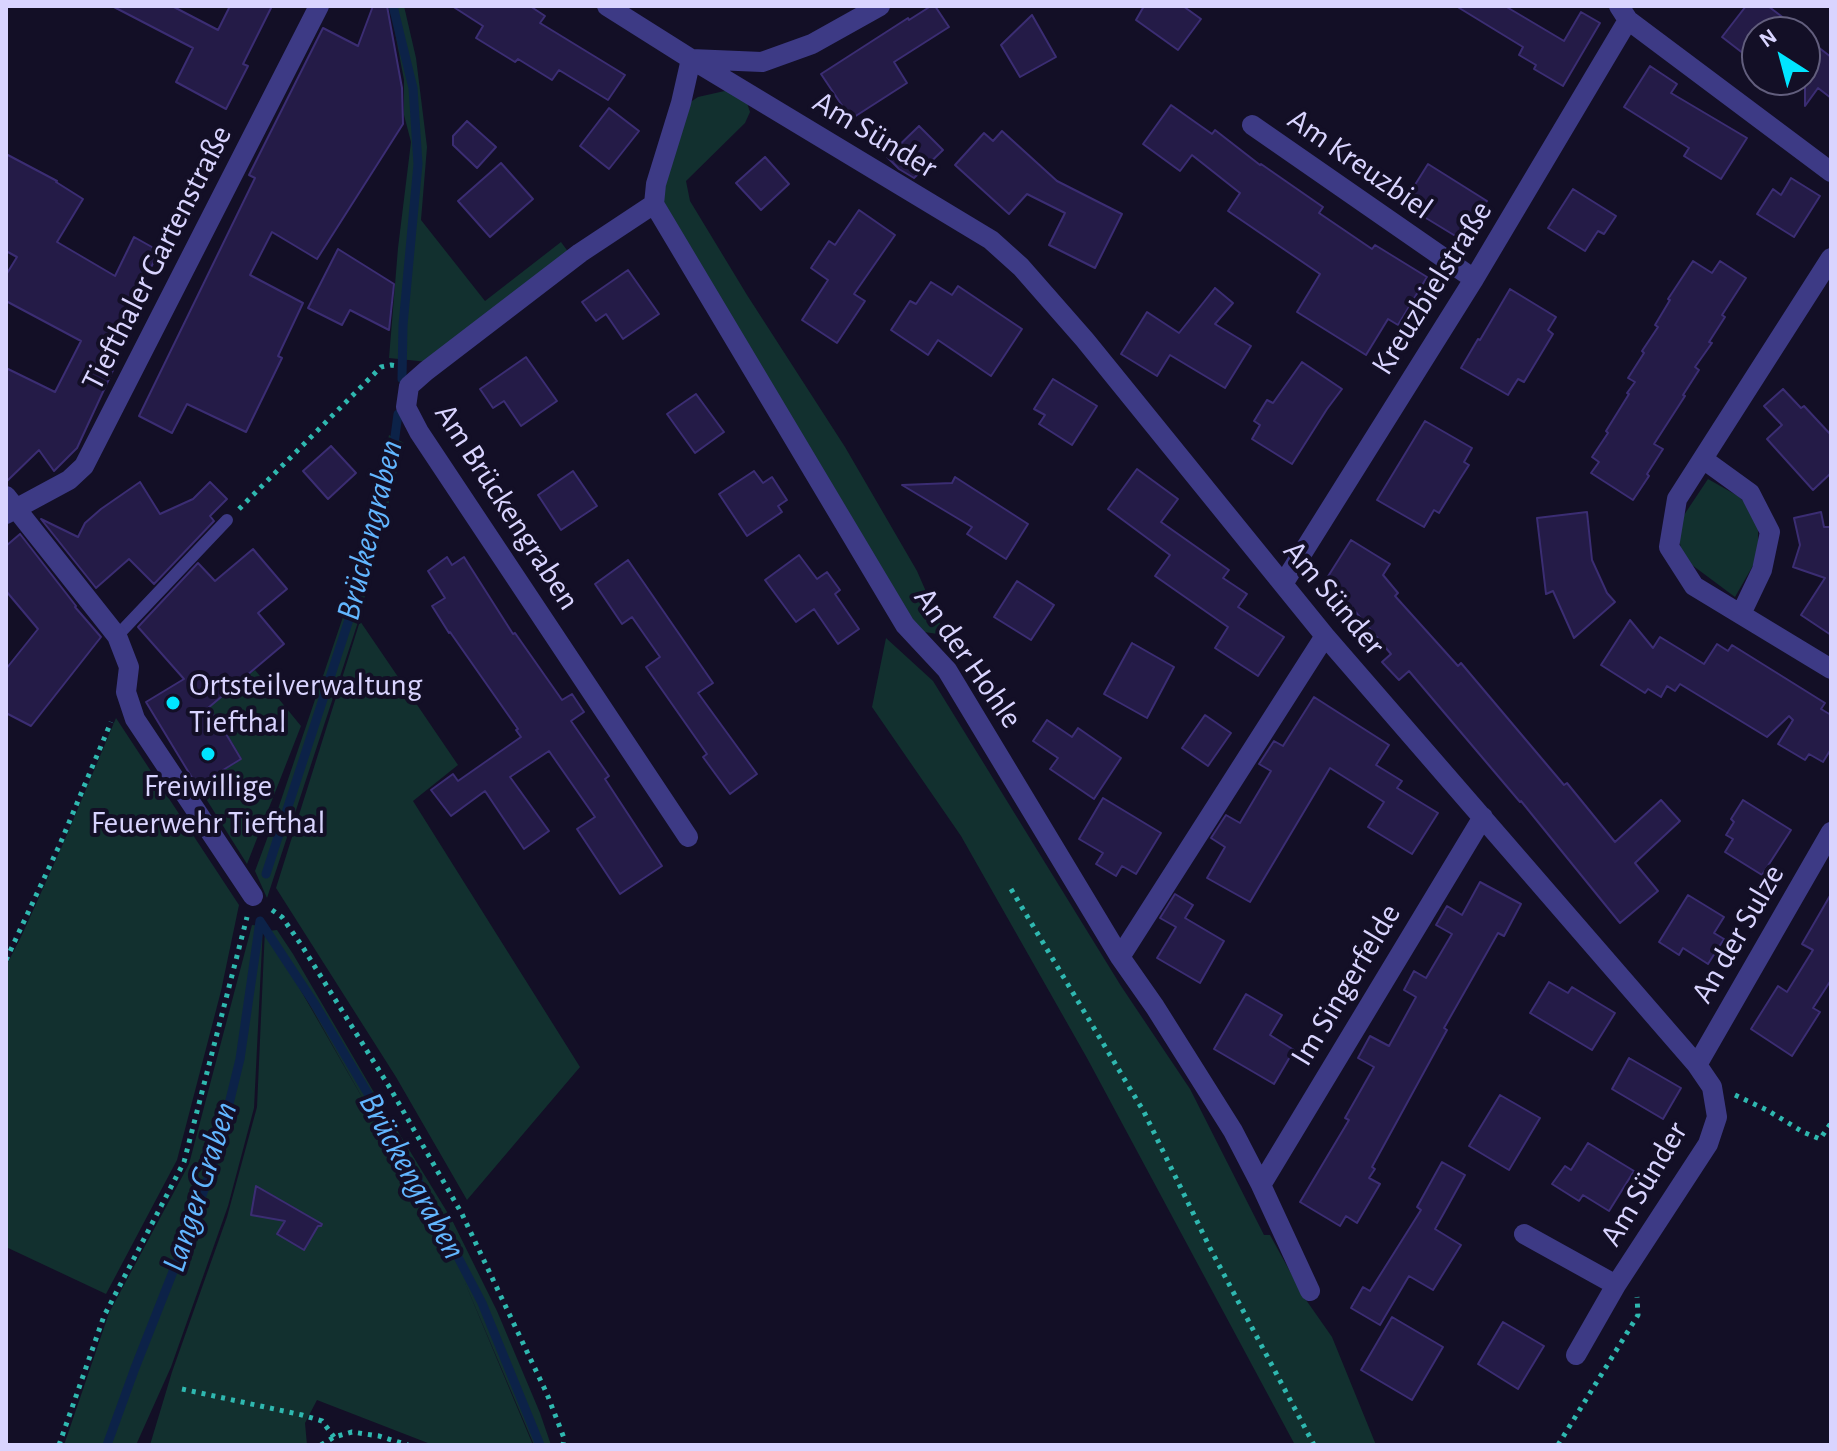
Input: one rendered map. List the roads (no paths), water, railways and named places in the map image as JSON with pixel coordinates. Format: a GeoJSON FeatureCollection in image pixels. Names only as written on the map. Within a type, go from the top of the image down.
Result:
{"type":"FeatureCollection","features":[{"type":"Feature","properties":{"kind":"street","name":"Tiefthaler Gartenstraße"},"geometry":{"type":"LineString","coordinates":[[9,506],[69,480],[84,466],[319,6]]}},
{"type":"Feature","properties":{"kind":"street","name":"Am Sünder"},"geometry":{"type":"LineString","coordinates":[[607,6],[991,240],[1011,258],[1085,340],[1325,636],[1697,1065],[1712,1087],[1717,1117],[1708,1144],[1616,1285],[1576,1355]]}},
{"type":"Feature","properties":{"kind":"street"},"geometry":{"type":"LineString","coordinates":[[654,204],[656,184],[691,59],[762,62],[812,44],[880,6]]}},
{"type":"Feature","properties":{"kind":"street"},"geometry":{"type":"LineString","coordinates":[[1623,13],[1831,172]]}},
{"type":"Feature","properties":{"kind":"street","name":"Kreuzbielstraße"},"geometry":{"type":"LineString","coordinates":[[1283,584],[1474,279],[1623,13]]}},
{"type":"Feature","properties":{"kind":"street","name":"Am Kreuzbiel"},"geometry":{"type":"LineString","coordinates":[[1252,125],[1474,279]]}},
{"type":"Feature","properties":{"kind":"street","name":"Am Brückengraben"},"geometry":{"type":"LineString","coordinates":[[654,204],[580,253],[426,371],[409,386],[406,407],[419,432],[688,837]]}},
{"type":"Feature","properties":{"kind":"street","name":"An der Hohle"},"geometry":{"type":"LineString","coordinates":[[654,204],[905,625],[947,670],[1120,957],[1233,1131],[1310,1291]]}},
{"type":"Feature","properties":{"kind":"street"},"geometry":{"type":"LineString","coordinates":[[1831,258],[1677,499],[1669,547],[1694,586],[1831,669]]}},
{"type":"Feature","properties":{"kind":"street"},"geometry":{"type":"LineString","coordinates":[[1703,459],[1750,493],[1770,532],[1762,570],[1741,614]]}},
{"type":"Feature","properties":{"kind":"street"},"geometry":{"type":"LineString","coordinates":[[9,506],[117,636],[129,667],[126,692],[135,719],[253,896]]}},
{"type":"Feature","properties":{"kind":"street"},"geometry":{"type":"LineString","coordinates":[[1120,957],[1325,636]]}},
{"type":"Feature","properties":{"kind":"street","name":"Im Singerfelde"},"geometry":{"type":"LineString","coordinates":[[1261,1185],[1483,817]]}},
{"type":"Feature","properties":{"kind":"street","name":"An der Sulze"},"geometry":{"type":"LineString","coordinates":[[1697,1065],[1831,832]]}},
{"type":"Feature","properties":{"kind":"street","name":"Am Sünder"},"geometry":{"type":"LineString","coordinates":[[1524,1234],[1616,1285]]}},
{"type":"Feature","properties":{"kind":"lane"},"geometry":{"type":"LineString","coordinates":[[117,636],[227,520]]}},
{"type":"Feature","properties":{"kind":"waterway","name":"Brückengraben"},"geometry":{"type":"LineString","coordinates":[[393,6],[413,88],[418,164],[403,325],[402,379]]}},
{"type":"Feature","properties":{"kind":"waterway","name":"Brückengraben"},"geometry":{"type":"LineString","coordinates":[[266,874],[356,598],[392,459],[398,414]]}},
{"type":"Feature","properties":{"kind":"waterway","name":"Brückengraben"},"geometry":{"type":"LineString","coordinates":[[260,921],[316,1006],[405,1156],[482,1303],[540,1445]]}},
{"type":"Feature","properties":{"kind":"waterway","name":"Langer Graben"},"geometry":{"type":"LineString","coordinates":[[107,1445],[217,1153],[240,1059],[260,921]]}},
{"type":"Feature","properties":{"kind":"place","name":"Ortsteilverwaltung Tiefthal"},"geometry":{"type":"Point","coordinates":[173,703]}},
{"type":"Feature","properties":{"kind":"place","name":"Freiwillige Feuerwehr Tiefthal"},"geometry":{"type":"Point","coordinates":[208,754]}}]}
